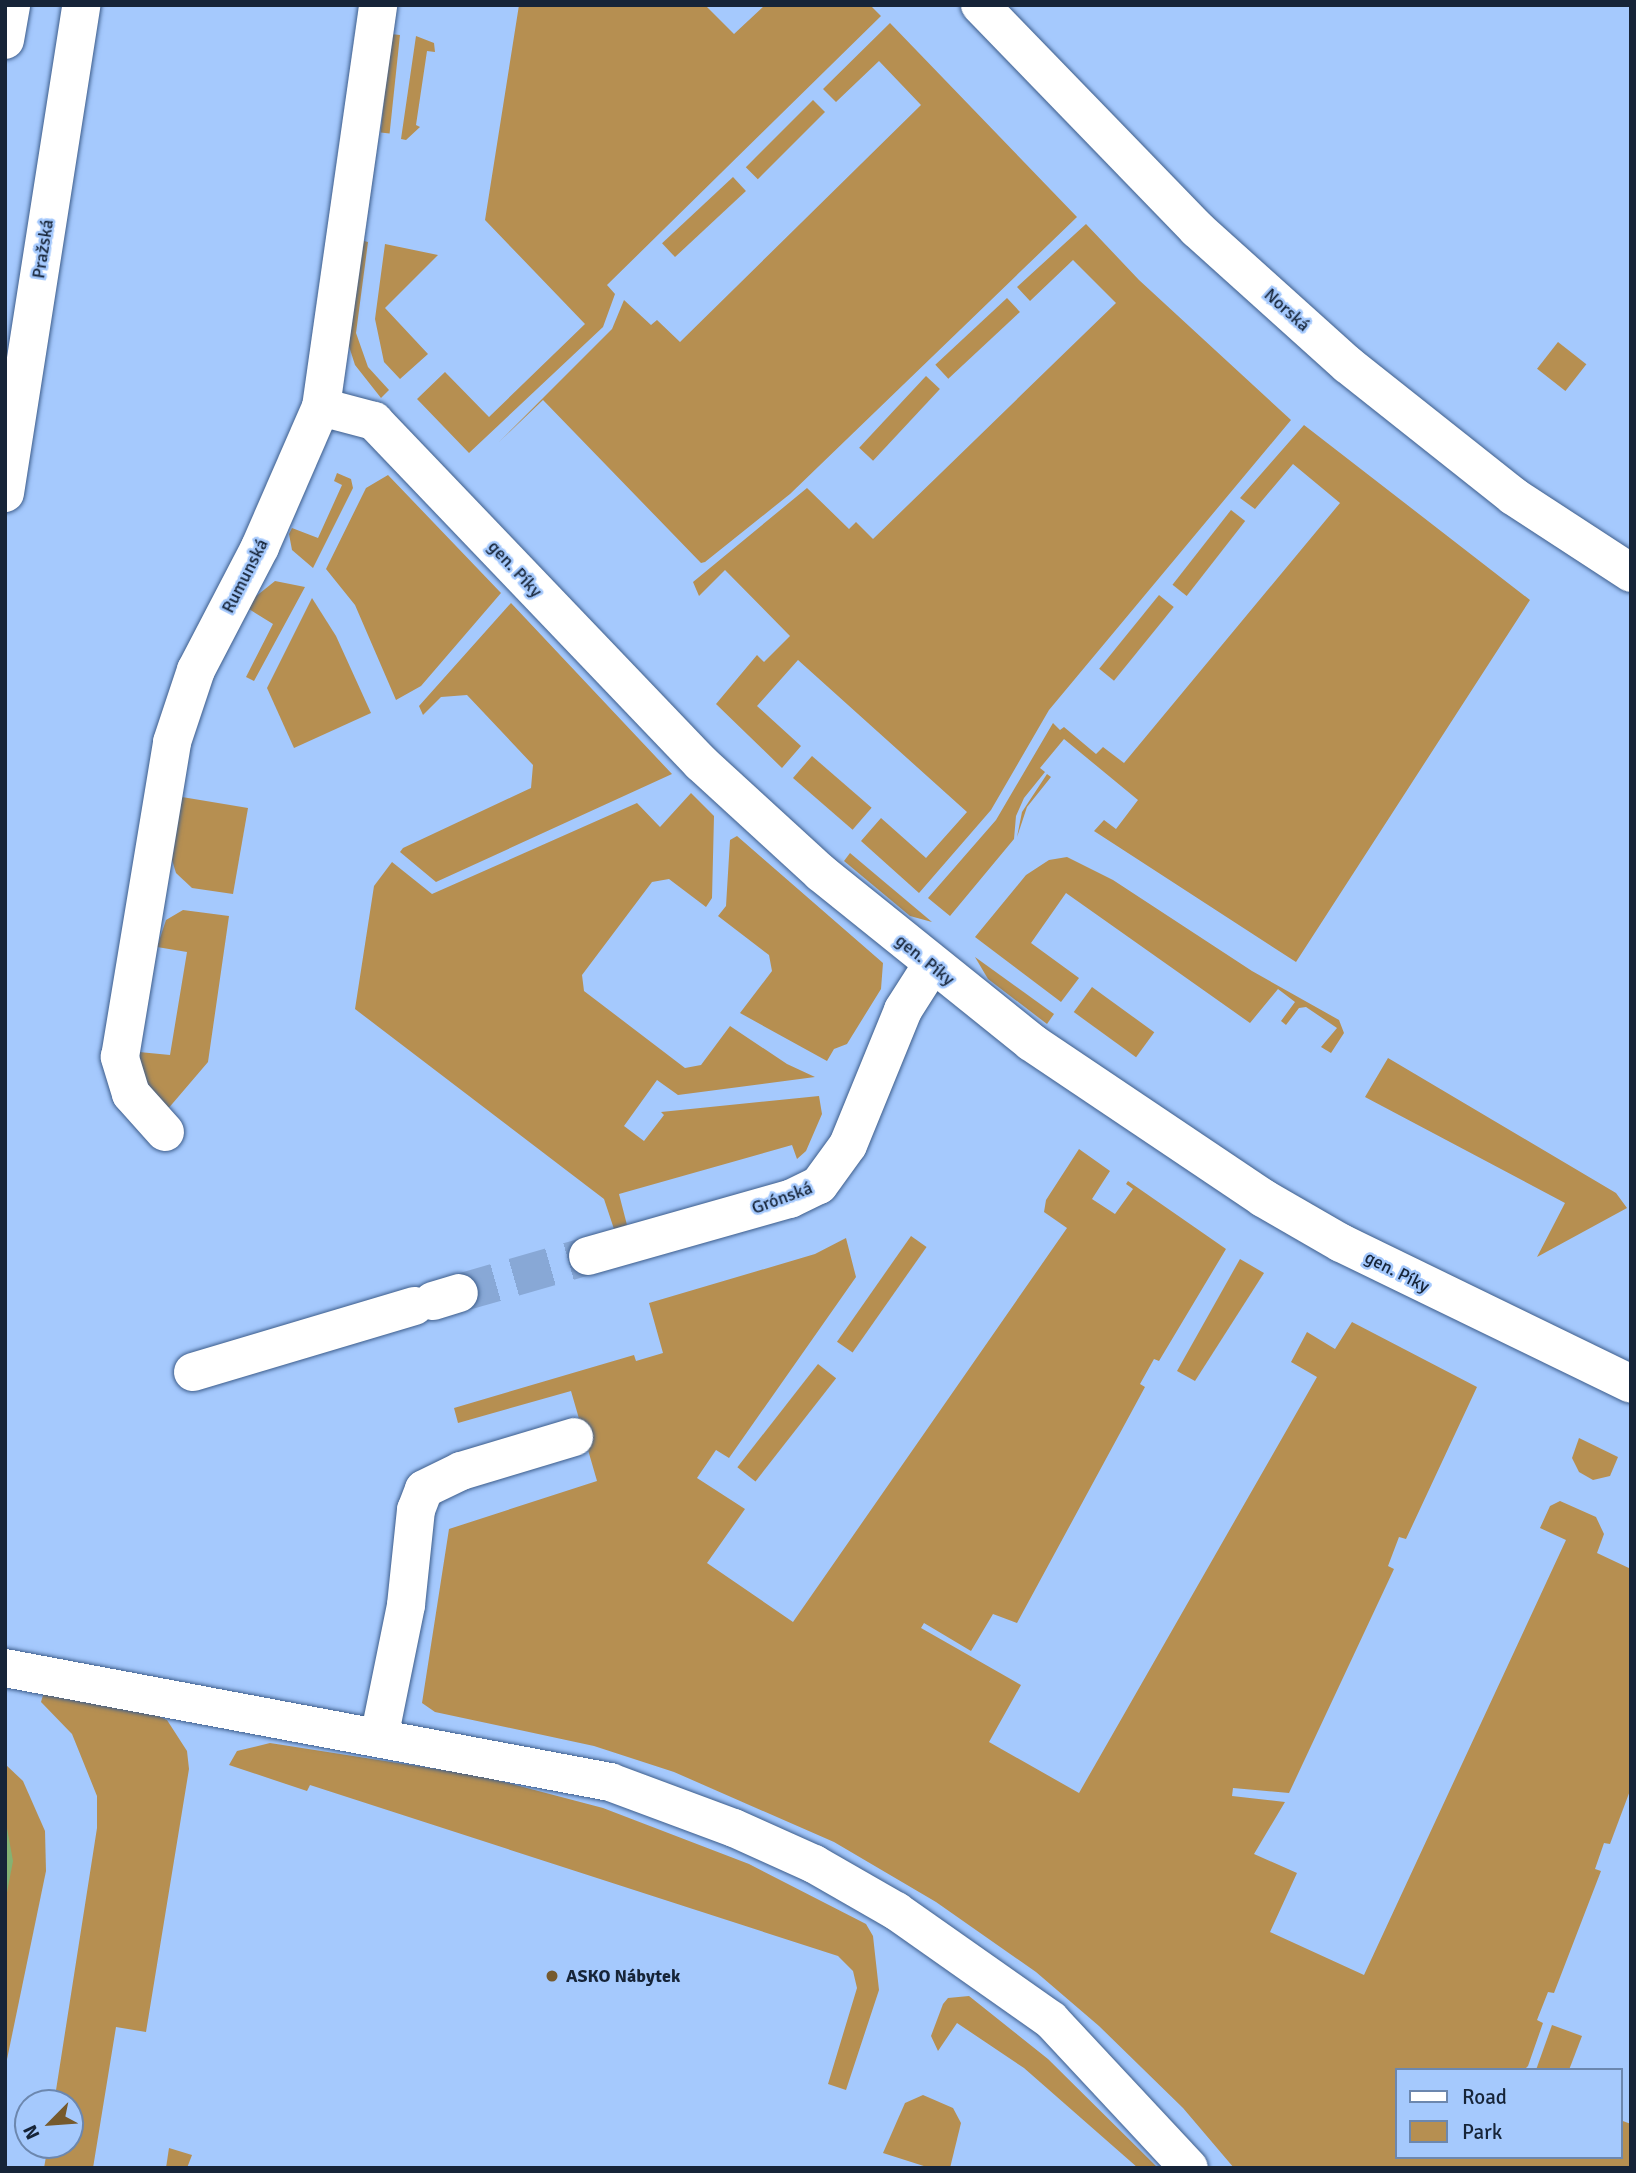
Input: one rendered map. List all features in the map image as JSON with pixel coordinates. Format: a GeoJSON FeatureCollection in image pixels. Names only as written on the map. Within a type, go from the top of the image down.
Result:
{"type":"FeatureCollection","features":[{"type":"Feature","properties":{"kind":"street"},"geometry":{"type":"LineString","coordinates":[[5,40],[10,5]]}},
{"type":"Feature","properties":{"kind":"street","name":"Pražská"},"geometry":{"type":"LineString","coordinates":[[5,493],[81,5]]}},
{"type":"Feature","properties":{"kind":"street","name":"Rumunská"},"geometry":{"type":"LineString","coordinates":[[165,1132],[131,1094],[120,1057],[172,742],[196,670],[260,547],[321,407],[378,5]]}},
{"type":"Feature","properties":{"kind":"street","name":"Norská"},"geometry":{"type":"LineString","coordinates":[[980,5],[1197,229],[1348,365],[1513,496],[1631,573]]}},
{"type":"Feature","properties":{"kind":"street","name":"gen. Píky"},"geometry":{"type":"LineString","coordinates":[[321,407],[374,421],[701,763],[931,966],[1100,1091],[1263,1198],[1388,1267],[1631,1384]]}},
{"type":"Feature","properties":{"kind":"street","name":"Grónská"},"geometry":{"type":"LineString","coordinates":[[588,1256],[790,1199],[819,1185],[848,1145],[903,1010],[931,966]]}},
{"type":"Feature","properties":{"kind":"street"},"geometry":{"type":"LineString","coordinates":[[193,1372],[435,1300]]}},
{"type":"Feature","properties":{"kind":"street"},"geometry":{"type":"LineString","coordinates":[[379,1738],[406,1605],[416,1510],[424,1489],[461,1471],[574,1437]]}},
{"type":"Feature","properties":{"kind":"street"},"geometry":{"type":"LineString","coordinates":[[5,1668],[610,1782],[814,1864],[897,1911],[1051,2020],[1189,2168]]}},
{"type":"Feature","properties":{"kind":"green space"},"geometry":{"type":"Polygon","coordinates":[[[519,5],[705,5],[734,34],[765,5],[870,5],[881,16],[607,285],[615,294],[603,327],[469,453],[417,399],[445,372],[489,417],[585,324],[485,220],[519,5]]]}},
{"type":"Feature","properties":{"kind":"green space"},"geometry":{"type":"Polygon","coordinates":[[[890,23],[1077,217],[790,494],[705,562],[701,563],[543,400],[498,443],[612,329],[624,300],[651,325],[657,320],[680,342],[921,105],[879,61],[836,102],[823,89],[890,23]]]}},
{"type":"Feature","properties":{"kind":"green space"},"geometry":{"type":"Polygon","coordinates":[[[391,34],[400,35],[390,133],[381,132],[391,34]]]}},
{"type":"Feature","properties":{"kind":"green space"},"geometry":{"type":"Polygon","coordinates":[[[416,36],[434,43],[435,52],[427,51],[416,125],[420,127],[406,140],[401,139],[416,36]]]}},
{"type":"Feature","properties":{"kind":"green space"},"geometry":{"type":"Polygon","coordinates":[[[813,100],[825,112],[758,179],[746,167],[813,100]]]}},
{"type":"Feature","properties":{"kind":"green space"},"geometry":{"type":"Polygon","coordinates":[[[733,177],[746,191],[675,257],[662,243],[733,177]]]}},
{"type":"Feature","properties":{"kind":"green space"},"geometry":{"type":"Polygon","coordinates":[[[1086,224],[1139,280],[1291,420],[1049,710],[991,810],[919,893],[861,841],[881,818],[926,858],[967,812],[798,660],[757,706],[801,746],[782,768],[716,704],[757,655],[764,662],[790,636],[725,570],[699,596],[693,582],[807,488],[849,529],[856,522],[873,539],[1116,303],[1073,260],[1030,301],[1017,287],[1086,224]]]}},
{"type":"Feature","properties":{"kind":"green space"},"geometry":{"type":"Polygon","coordinates":[[[360,240],[368,242],[356,333],[368,367],[389,390],[381,398],[355,365],[347,340],[360,240]]]}},
{"type":"Feature","properties":{"kind":"green space"},"geometry":{"type":"Polygon","coordinates":[[[385,244],[438,255],[385,308],[428,354],[400,379],[384,362],[375,319],[385,244]]]}},
{"type":"Feature","properties":{"kind":"green space"},"geometry":{"type":"Polygon","coordinates":[[[1007,298],[1020,312],[948,379],[935,365],[1007,298]]]}},
{"type":"Feature","properties":{"kind":"green space"},"geometry":{"type":"Polygon","coordinates":[[[1558,342],[1586,364],[1565,391],[1537,369],[1558,342]]]}},
{"type":"Feature","properties":{"kind":"green space"},"geometry":{"type":"Polygon","coordinates":[[[926,376],[940,389],[873,461],[859,448],[926,376]]]}},
{"type":"Feature","properties":{"kind":"green space"},"geometry":{"type":"Polygon","coordinates":[[[1304,425],[1530,600],[1296,962],[1094,831],[1104,820],[1116,829],[1138,800],[1064,739],[1040,768],[1045,772],[1024,798],[1016,816],[1014,839],[950,916],[928,898],[996,820],[1053,723],[1060,730],[1064,727],[1096,754],[1103,747],[1124,763],[1340,503],[1293,464],[1255,509],[1240,498],[1304,425]]]}},
{"type":"Feature","properties":{"kind":"green space"},"geometry":{"type":"Polygon","coordinates":[[[337,473],[351,479],[353,488],[313,568],[292,550],[289,534],[292,528],[318,538],[342,485],[334,481],[337,473]]]}},
{"type":"Feature","properties":{"kind":"green space"},"geometry":{"type":"Polygon","coordinates":[[[388,475],[501,593],[421,686],[396,700],[355,605],[326,569],[366,488],[388,475]]]}},
{"type":"Feature","properties":{"kind":"green space"},"geometry":{"type":"Polygon","coordinates":[[[1231,510],[1245,521],[1187,596],[1173,585],[1231,510]]]}},
{"type":"Feature","properties":{"kind":"green space"},"geometry":{"type":"Polygon","coordinates":[[[275,581],[305,587],[254,681],[246,677],[273,624],[249,609],[255,597],[275,581]]]}},
{"type":"Feature","properties":{"kind":"green space"},"geometry":{"type":"Polygon","coordinates":[[[1159,595],[1174,607],[1114,681],[1099,669],[1159,595]]]}},
{"type":"Feature","properties":{"kind":"green space"},"geometry":{"type":"Polygon","coordinates":[[[312,598],[336,636],[371,713],[294,748],[267,688],[312,598]]]}},
{"type":"Feature","properties":{"kind":"green space"},"geometry":{"type":"Polygon","coordinates":[[[511,603],[672,774],[436,882],[400,852],[403,848],[531,788],[533,765],[467,695],[441,697],[423,715],[419,706],[511,603]]]}},
{"type":"Feature","properties":{"kind":"green space"},"geometry":{"type":"Polygon","coordinates":[[[812,756],[872,808],[853,830],[793,778],[812,756]]]}},
{"type":"Feature","properties":{"kind":"green space"},"geometry":{"type":"Polygon","coordinates":[[[1047,774],[1051,777],[1027,807],[1017,837],[1022,812],[1047,774]]]}},
{"type":"Feature","properties":{"kind":"green space"},"geometry":{"type":"Polygon","coordinates":[[[691,793],[714,816],[712,898],[706,907],[669,879],[652,882],[582,975],[584,991],[685,1068],[701,1065],[730,1026],[787,1064],[815,1077],[678,1095],[657,1080],[624,1126],[644,1141],[664,1115],[661,1112],[819,1096],[822,1114],[806,1151],[797,1159],[792,1145],[619,1194],[627,1225],[614,1229],[604,1199],[355,1009],[374,886],[392,862],[432,894],[637,803],[660,827],[691,793]]]}},
{"type":"Feature","properties":{"kind":"green space"},"geometry":{"type":"Polygon","coordinates":[[[182,797],[248,808],[233,894],[192,888],[176,873],[172,860],[182,797]]]}},
{"type":"Feature","properties":{"kind":"green space"},"geometry":{"type":"Polygon","coordinates":[[[737,836],[883,963],[881,989],[847,1044],[834,1049],[827,1061],[740,1013],[772,971],[769,955],[718,916],[726,906],[730,840],[737,836]]]}},
{"type":"Feature","properties":{"kind":"green space"},"geometry":{"type":"Polygon","coordinates":[[[850,853],[932,922],[910,916],[844,861],[850,853]]]}},
{"type":"Feature","properties":{"kind":"green space"},"geometry":{"type":"Polygon","coordinates":[[[1067,857],[1113,880],[1252,971],[1339,1020],[1344,1033],[1331,1053],[1321,1047],[1337,1028],[1306,1007],[1299,1008],[1286,1025],[1281,1021],[1295,1002],[1278,989],[1250,1023],[1066,893],[1031,943],[1079,978],[1061,1002],[975,937],[1026,875],[1049,860],[1067,857]]]}},
{"type":"Feature","properties":{"kind":"green space"},"geometry":{"type":"Polygon","coordinates":[[[183,910],[229,916],[208,1062],[167,1110],[142,1079],[139,1052],[170,1055],[187,952],[157,947],[166,920],[183,910]]]}},
{"type":"Feature","properties":{"kind":"green space"},"geometry":{"type":"Polygon","coordinates":[[[975,957],[1054,1014],[1047,1024],[988,979],[975,957]]]}},
{"type":"Feature","properties":{"kind":"green space"},"geometry":{"type":"Polygon","coordinates":[[[1092,987],[1154,1032],[1136,1057],[1074,1012],[1092,987]]]}},
{"type":"Feature","properties":{"kind":"green space"},"geometry":{"type":"Polygon","coordinates":[[[1388,1058],[1616,1193],[1627,1208],[1537,1257],[1565,1203],[1365,1097],[1388,1058]]]}},
{"type":"Feature","properties":{"kind":"green space"},"geometry":{"type":"Polygon","coordinates":[[[1079,1149],[1110,1171],[1092,1199],[1115,1214],[1133,1189],[1126,1184],[1128,1181],[1226,1249],[1159,1361],[1154,1359],[1140,1384],[1145,1387],[1017,1623],[993,1614],[971,1651],[924,1623],[921,1628],[1021,1685],[989,1742],[1079,1793],[1317,1377],[1291,1362],[1307,1332],[1335,1349],[1352,1322],[1477,1387],[1406,1539],[1399,1537],[1388,1566],[1394,1569],[1289,1793],[1233,1788],[1232,1796],[1285,1802],[1254,1854],[1297,1873],[1270,1932],[1364,1975],[1566,1540],[1540,1528],[1550,1506],[1560,1501],[1596,1517],[1604,1534],[1597,1553],[1631,1569],[1631,1788],[1610,1844],[1604,1843],[1595,1869],[1601,1871],[1554,1993],[1548,1992],[1537,2020],[1543,2023],[1528,2066],[1394,2068],[1394,2159],[1622,2159],[1622,2121],[1631,2124],[1631,2168],[1234,2168],[1183,2108],[1099,2026],[1036,1972],[936,1902],[834,1842],[674,1772],[594,1746],[435,1712],[422,1703],[449,1529],[597,1481],[571,1391],[458,1423],[454,1408],[634,1355],[636,1361],[663,1353],[649,1303],[815,1254],[846,1238],[856,1277],[729,1458],[716,1450],[697,1478],[745,1509],[707,1563],[793,1622],[1067,1228],[1044,1212],[1046,1200],[1079,1149]]]}},
{"type":"Feature","properties":{"kind":"green space"},"geometry":{"type":"Polygon","coordinates":[[[911,1236],[927,1247],[853,1353],[837,1342],[911,1236]]]}},
{"type":"Feature","properties":{"kind":"green space"},"geometry":{"type":"Polygon","coordinates":[[[1240,1259],[1264,1273],[1195,1381],[1177,1371],[1240,1259]]]}},
{"type":"Feature","properties":{"kind":"green space"},"geometry":{"type":"Polygon","coordinates":[[[818,1364],[836,1378],[755,1481],[737,1467],[818,1364]]]}},
{"type":"Feature","properties":{"kind":"green space"},"geometry":{"type":"Polygon","coordinates":[[[1579,1438],[1618,1457],[1610,1476],[1593,1480],[1579,1472],[1572,1458],[1579,1438]]]}},
{"type":"Feature","properties":{"kind":"green space"},"geometry":{"type":"Polygon","coordinates":[[[44,1692],[136,1706],[167,1720],[187,1751],[189,1769],[146,2032],[116,2027],[93,2168],[44,2168],[46,2159],[84,2159],[84,2089],[56,2089],[97,1828],[97,1796],[72,1734],[41,1702],[44,1692]]]}},
{"type":"Feature","properties":{"kind":"green space"},"geometry":{"type":"Polygon","coordinates":[[[270,1743],[481,1776],[603,1808],[749,1864],[866,1924],[873,1936],[879,1990],[846,2090],[828,2084],[857,1988],[853,1971],[838,1956],[310,1785],[307,1791],[229,1765],[237,1751],[270,1743]]]}},
{"type":"Feature","properties":{"kind":"green space"},"geometry":{"type":"Polygon","coordinates":[[[5,1764],[23,1781],[45,1831],[46,1871],[5,2069],[5,1764]]]}},
{"type":"Feature","properties":{"kind":"green space"},"geometry":{"type":"Polygon","coordinates":[[[969,1996],[1048,2059],[1158,2168],[1138,2168],[1024,2068],[957,2023],[938,2051],[931,2036],[943,2004],[948,1998],[969,1996]]]}},
{"type":"Feature","properties":{"kind":"green space"},"geometry":{"type":"Polygon","coordinates":[[[1552,2025],[1582,2036],[1570,2068],[1537,2068],[1552,2025]]]}},
{"type":"Feature","properties":{"kind":"green space"},"geometry":{"type":"Polygon","coordinates":[[[923,2095],[953,2108],[961,2123],[950,2168],[930,2168],[883,2153],[905,2103],[923,2095]]]}},
{"type":"Feature","properties":{"kind":"green space"},"geometry":{"type":"Polygon","coordinates":[[[169,2148],[192,2155],[187,2168],[166,2168],[169,2148]]]}},
{"type":"Feature","properties":{"kind":"shaded area"},"geometry":{"type":"Polygon","coordinates":[[[5,1817],[13,1861],[5,1903],[5,1817]]]}},
{"type":"Feature","properties":{"kind":"tunnel"},"geometry":{"type":"LineString","coordinates":[[459,1293],[588,1256]]}},
{"type":"Feature","properties":{"kind":"place","name":"ASKO Nábytek"},"geometry":{"type":"Point","coordinates":[552,1976]}}]}
